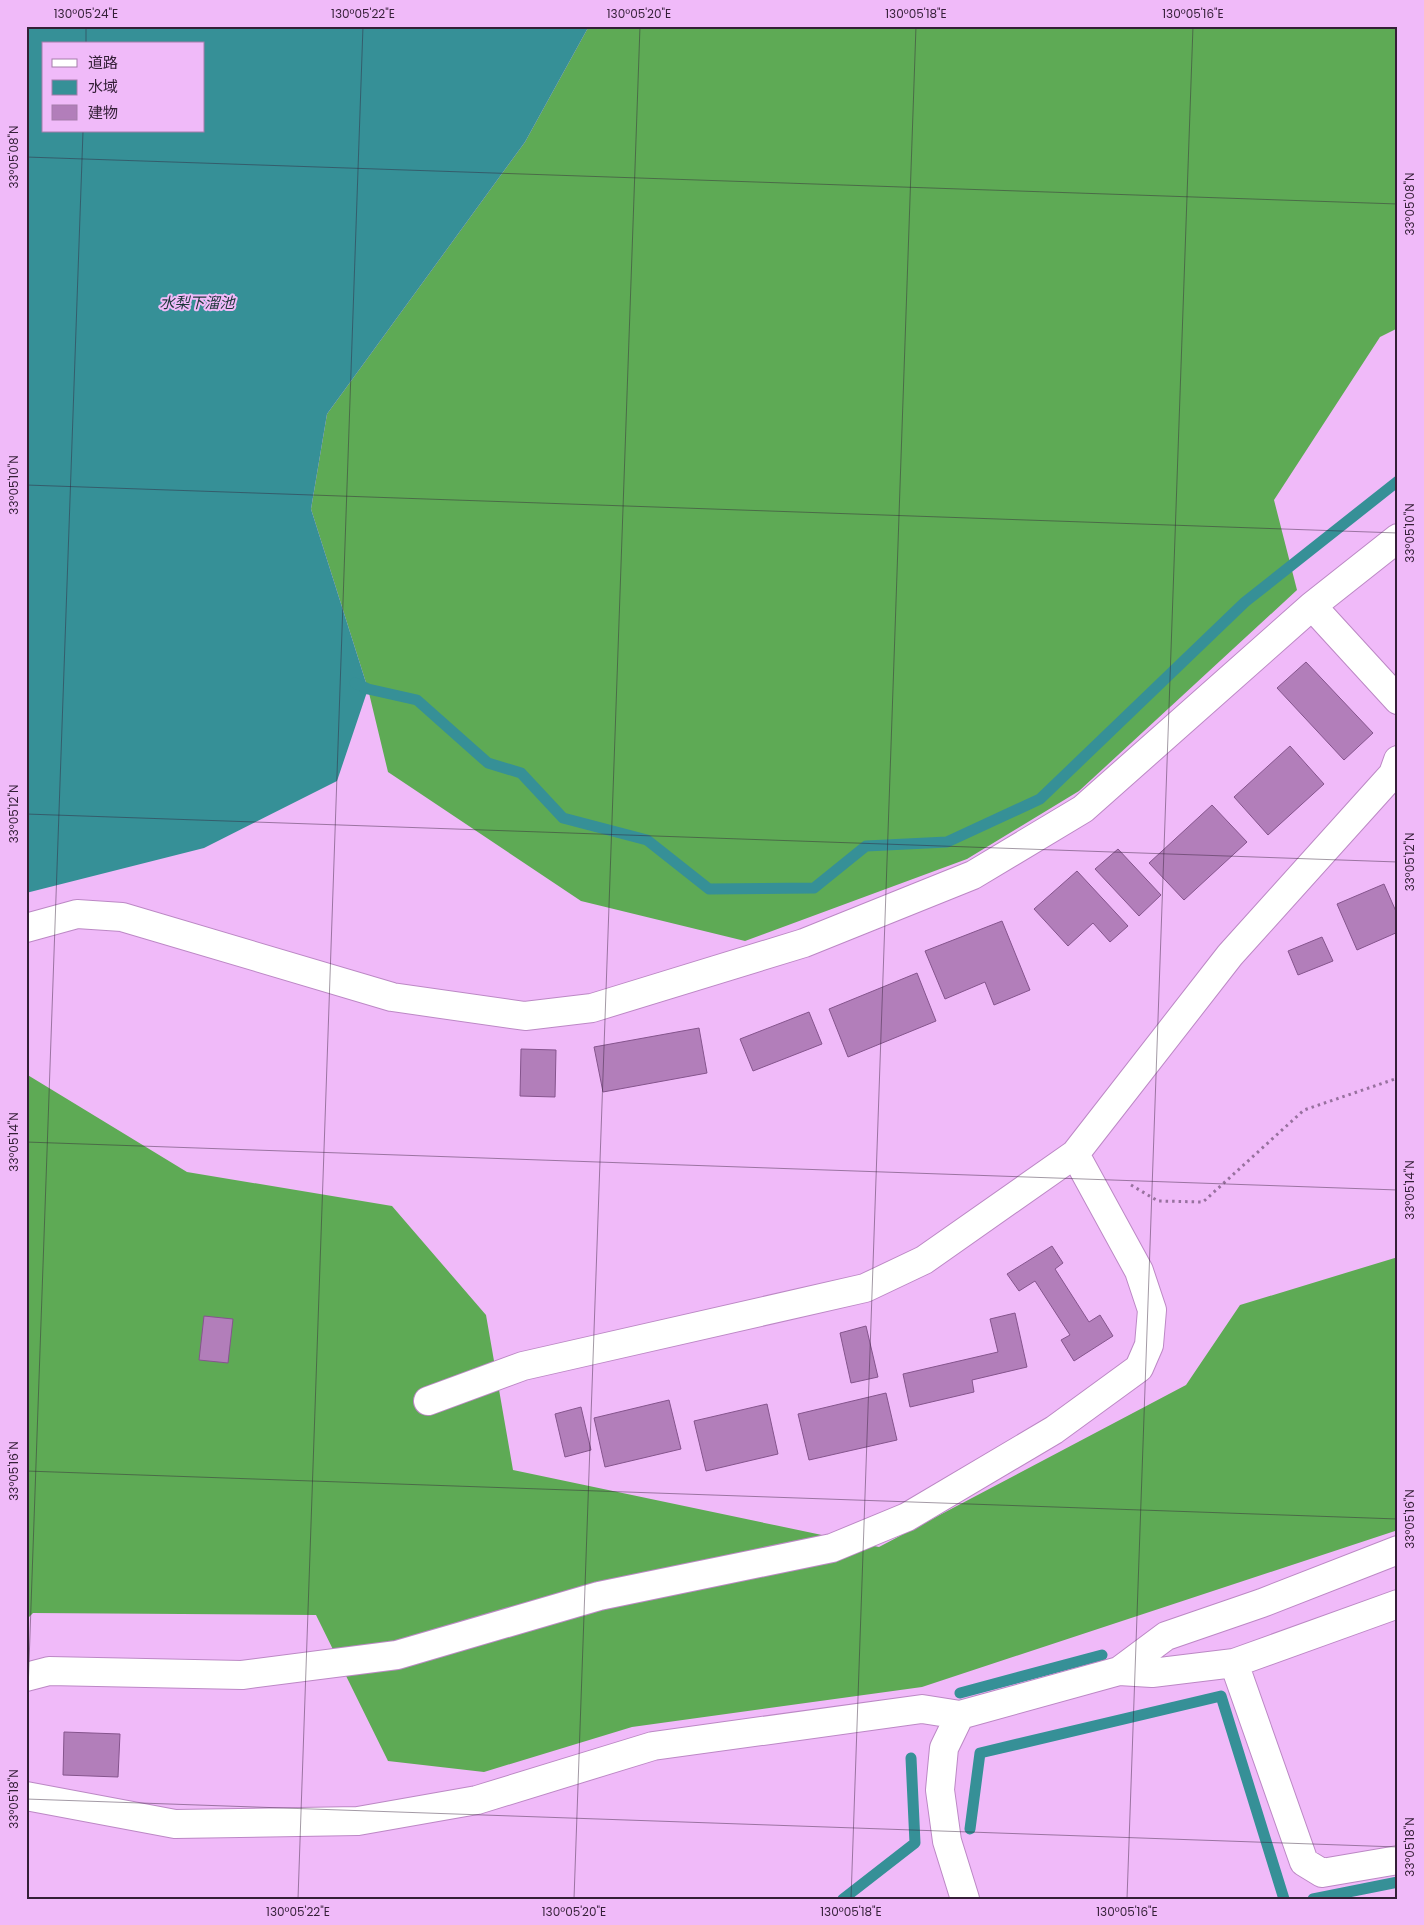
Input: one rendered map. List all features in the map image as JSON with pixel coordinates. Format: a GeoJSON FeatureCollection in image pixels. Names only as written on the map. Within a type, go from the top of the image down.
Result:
{"type":"FeatureCollection","features":[{"type":"Feature","properties":{"kind":"street"},"geometry":{"type":"LineString","coordinates":[[26,928],[77,914],[122,917],[392,997],[525,1016],[592,1008],[804,943],[973,875],[1083,809],[1312,606],[1398,538]]}},
{"type":"Feature","properties":{"kind":"street"},"geometry":{"type":"LineString","coordinates":[[1312,606],[1398,700]]}},
{"type":"Feature","properties":{"kind":"street"},"geometry":{"type":"LineString","coordinates":[[428,1401],[523,1366],[865,1288],[924,1260],[1075,1154],[1230,955],[1393,774],[1398,760]]}},
{"type":"Feature","properties":{"kind":"street"},"geometry":{"type":"LineString","coordinates":[[26,1677],[49,1671],[242,1675],[397,1655],[599,1596],[832,1548],[907,1517],[1054,1430],[1139,1368],[1150,1345],[1152,1310],[1139,1271],[1075,1154]]}},
{"type":"Feature","properties":{"kind":"street"},"geometry":{"type":"LineString","coordinates":[[1119,1671],[1166,1636],[1262,1603],[1398,1550]]}},
{"type":"Feature","properties":{"kind":"street"},"geometry":{"type":"LineString","coordinates":[[26,1796],[175,1824],[358,1821],[478,1800],[653,1746],[922,1709],[960,1715],[1119,1671],[1152,1673],[1234,1663],[1398,1604]]}},
{"type":"Feature","properties":{"kind":"street"},"geometry":{"type":"LineString","coordinates":[[1234,1663],[1304,1862],[1322,1873],[1398,1860]]}},
{"type":"Feature","properties":{"kind":"street"},"geometry":{"type":"LineString","coordinates":[[960,1715],[944,1748],[940,1790],[948,1841],[965,1899]]}},
{"type":"Feature","properties":{"kind":"path"},"geometry":{"type":"LineString","coordinates":[[1125,1182],[1158,1200],[1203,1202],[1304,1110],[1398,1078]]}},
{"type":"Feature","properties":{"kind":"green space"},"geometry":{"type":"Polygon","coordinates":[[[589,26],[1398,26],[1398,328],[1380,337],[1274,500],[1297,590],[1079,791],[967,859],[745,941],[581,901],[388,772],[368,689],[311,509],[327,414],[525,142],[589,26]]]}},
{"type":"Feature","properties":{"kind":"green space"},"geometry":{"type":"Polygon","coordinates":[[[26,1074],[187,1172],[392,1206],[486,1315],[513,1470],[879,1547],[1186,1385],[1240,1305],[1398,1257],[1398,1530],[922,1687],[632,1727],[484,1772],[388,1761],[316,1615],[33,1613],[26,1620],[26,1074]]]}},
{"type":"Feature","properties":{"kind":"water","name":"水梨下溜池"},"geometry":{"type":"Polygon","coordinates":[[[26,26],[589,26],[525,142],[327,414],[311,509],[368,689],[337,781],[204,848],[26,893],[26,26]]]}},
{"type":"Feature","properties":{"kind":"building"},"geometry":{"type":"Polygon","coordinates":[[[1306,662],[1373,733],[1344,760],[1277,688],[1306,662]]]}},
{"type":"Feature","properties":{"kind":"building"},"geometry":{"type":"Polygon","coordinates":[[[1290,746],[1324,784],[1268,835],[1234,797],[1290,746]]]}},
{"type":"Feature","properties":{"kind":"building"},"geometry":{"type":"Polygon","coordinates":[[[1212,805],[1247,842],[1184,900],[1149,863],[1212,805]]]}},
{"type":"Feature","properties":{"kind":"building"},"geometry":{"type":"Polygon","coordinates":[[[1118,849],[1161,895],[1139,916],[1095,869],[1118,849]]]}},
{"type":"Feature","properties":{"kind":"building"},"geometry":{"type":"Polygon","coordinates":[[[1077,871],[1128,926],[1110,942],[1093,923],[1068,946],[1034,909],[1077,871]]]}},
{"type":"Feature","properties":{"kind":"building"},"geometry":{"type":"Polygon","coordinates":[[[1384,884],[1398,916],[1398,932],[1357,950],[1337,904],[1384,884]]]}},
{"type":"Feature","properties":{"kind":"building"},"geometry":{"type":"Polygon","coordinates":[[[1002,921],[1030,990],[994,1005],[985,982],[945,999],[925,951],[1002,921]]]}},
{"type":"Feature","properties":{"kind":"building"},"geometry":{"type":"Polygon","coordinates":[[[1322,937],[1333,961],[1298,975],[1288,951],[1322,937]]]}},
{"type":"Feature","properties":{"kind":"building"},"geometry":{"type":"Polygon","coordinates":[[[917,973],[936,1021],[848,1057],[829,1009],[917,973]]]}},
{"type":"Feature","properties":{"kind":"building"},"geometry":{"type":"Polygon","coordinates":[[[809,1012],[822,1044],[753,1071],[740,1039],[809,1012]]]}},
{"type":"Feature","properties":{"kind":"building"},"geometry":{"type":"Polygon","coordinates":[[[699,1028],[707,1073],[603,1092],[594,1047],[699,1028]]]}},
{"type":"Feature","properties":{"kind":"building"},"geometry":{"type":"Polygon","coordinates":[[[521,1049],[556,1050],[555,1097],[520,1096],[521,1049]]]}},
{"type":"Feature","properties":{"kind":"building"},"geometry":{"type":"Polygon","coordinates":[[[1052,1246],[1063,1263],[1055,1269],[1089,1322],[1100,1315],[1113,1336],[1074,1361],[1061,1340],[1070,1335],[1035,1281],[1019,1291],[1007,1274],[1052,1246]]]}},
{"type":"Feature","properties":{"kind":"building"},"geometry":{"type":"Polygon","coordinates":[[[1015,1313],[1027,1367],[972,1380],[974,1392],[910,1407],[903,1374],[998,1352],[990,1319],[1015,1313]]]}},
{"type":"Feature","properties":{"kind":"building"},"geometry":{"type":"Polygon","coordinates":[[[204,1316],[233,1319],[228,1363],[199,1360],[204,1316]]]}},
{"type":"Feature","properties":{"kind":"building"},"geometry":{"type":"Polygon","coordinates":[[[866,1326],[878,1377],[851,1383],[840,1333],[866,1326]]]}},
{"type":"Feature","properties":{"kind":"building"},"geometry":{"type":"Polygon","coordinates":[[[886,1393],[897,1440],[809,1460],[798,1414],[886,1393]]]}},
{"type":"Feature","properties":{"kind":"building"},"geometry":{"type":"Polygon","coordinates":[[[669,1400],[681,1449],[605,1467],[594,1418],[669,1400]]]}},
{"type":"Feature","properties":{"kind":"building"},"geometry":{"type":"Polygon","coordinates":[[[767,1404],[778,1454],[706,1471],[694,1421],[767,1404]]]}},
{"type":"Feature","properties":{"kind":"building"},"geometry":{"type":"Polygon","coordinates":[[[581,1407],[591,1450],[565,1457],[555,1414],[581,1407]]]}},
{"type":"Feature","properties":{"kind":"building"},"geometry":{"type":"Polygon","coordinates":[[[64,1732],[120,1734],[118,1777],[63,1775],[64,1732]]]}},
{"type":"Feature","properties":{"kind":"waterway"},"geometry":{"type":"LineString","coordinates":[[355,683],[368,689],[417,700],[488,763],[521,773],[563,818],[647,840],[709,889],[814,888],[866,846],[947,842],[1040,799],[1245,602],[1398,481]]}},
{"type":"Feature","properties":{"kind":"waterway"},"geometry":{"type":"LineString","coordinates":[[960,1693],[1102,1655]]}},
{"type":"Feature","properties":{"kind":"waterway"},"geometry":{"type":"LineString","coordinates":[[970,1829],[980,1753],[1221,1696],[1284,1899]]}},
{"type":"Feature","properties":{"kind":"waterway"},"geometry":{"type":"LineString","coordinates":[[843,1899],[915,1843],[911,1758]]}},
{"type":"Feature","properties":{"kind":"waterway"},"geometry":{"type":"LineString","coordinates":[[1313,1899],[1398,1882]]}}]}
